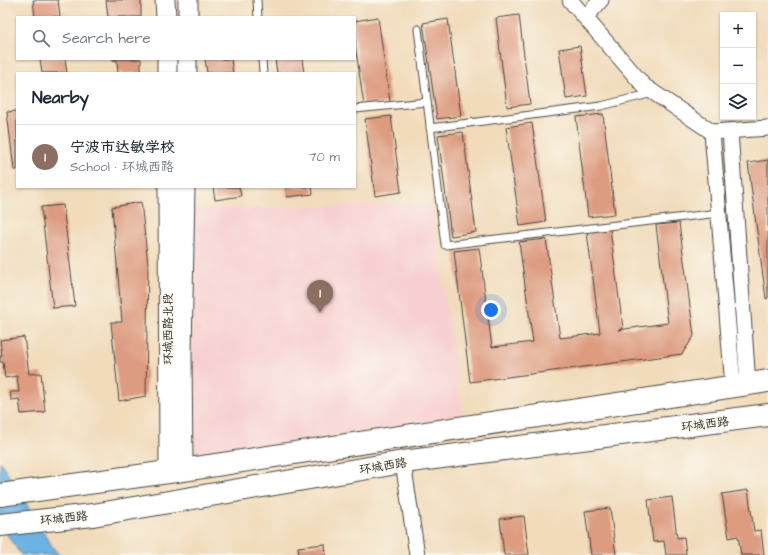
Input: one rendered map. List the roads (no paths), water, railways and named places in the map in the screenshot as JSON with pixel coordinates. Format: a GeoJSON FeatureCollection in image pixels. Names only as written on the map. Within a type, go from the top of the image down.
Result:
{"type":"FeatureCollection","features":[{"type":"Feature","properties":{"kind":"main road"},"geometry":{"type":"LineString","coordinates":[[0,495],[750,384]]}},
{"type":"Feature","properties":{"kind":"main road","name":"环城西路"},"geometry":{"type":"LineString","coordinates":[[0,525],[93,514],[403,462],[768,415]]}},
{"type":"Feature","properties":{"kind":"street"},"geometry":{"type":"LineString","coordinates":[[165,0],[166,16]]}},
{"type":"Feature","properties":{"kind":"street"},"geometry":{"type":"LineString","coordinates":[[188,0],[188,16]]}},
{"type":"Feature","properties":{"kind":"street"},"geometry":{"type":"LineString","coordinates":[[570,0],[644,86],[712,132],[768,128]]}},
{"type":"Feature","properties":{"kind":"street"},"geometry":{"type":"LineString","coordinates":[[586,17],[601,0]]}},
{"type":"Feature","properties":{"kind":"street"},"geometry":{"type":"LineString","coordinates":[[167,60],[167,72]]}},
{"type":"Feature","properties":{"kind":"street"},"geometry":{"type":"LineString","coordinates":[[187,60],[187,72]]}},
{"type":"Feature","properties":{"kind":"street"},"geometry":{"type":"LineString","coordinates":[[730,131],[750,384]]}},
{"type":"Feature","properties":{"kind":"street"},"geometry":{"type":"LineString","coordinates":[[712,132],[719,213],[750,384]]}},
{"type":"Feature","properties":{"kind":"street","name":"环城西路北段"},"geometry":{"type":"LineString","coordinates":[[168,188],[176,470]]}},
{"type":"Feature","properties":{"kind":"street","name":"环城西路北段"},"geometry":{"type":"LineString","coordinates":[[176,470],[182,352],[185,188]]}},
{"type":"Feature","properties":{"kind":"street"},"geometry":{"type":"LineString","coordinates":[[403,462],[417,555]]}},
{"type":"Feature","properties":{"kind":"lane"},"geometry":{"type":"LineString","coordinates":[[257,0],[258,16]]}},
{"type":"Feature","properties":{"kind":"lane"},"geometry":{"type":"LineString","coordinates":[[418,30],[445,245],[719,213]]}},
{"type":"Feature","properties":{"kind":"lane"},"geometry":{"type":"LineString","coordinates":[[262,60],[263,72]]}},
{"type":"Feature","properties":{"kind":"lane"},"geometry":{"type":"LineString","coordinates":[[430,128],[601,106],[655,93]]}},
{"type":"Feature","properties":{"kind":"lane"},"geometry":{"type":"LineString","coordinates":[[356,109],[426,102]]}},
{"type":"Feature","properties":{"kind":"water"},"geometry":{"type":"Polygon","coordinates":[[[0,461],[59,555],[21,555],[0,524],[0,461]]]}},
{"type":"Feature","properties":{"kind":"place","name":"宁波市达敏学校"},"geometry":{"type":"Point","coordinates":[320,313]}}]}
